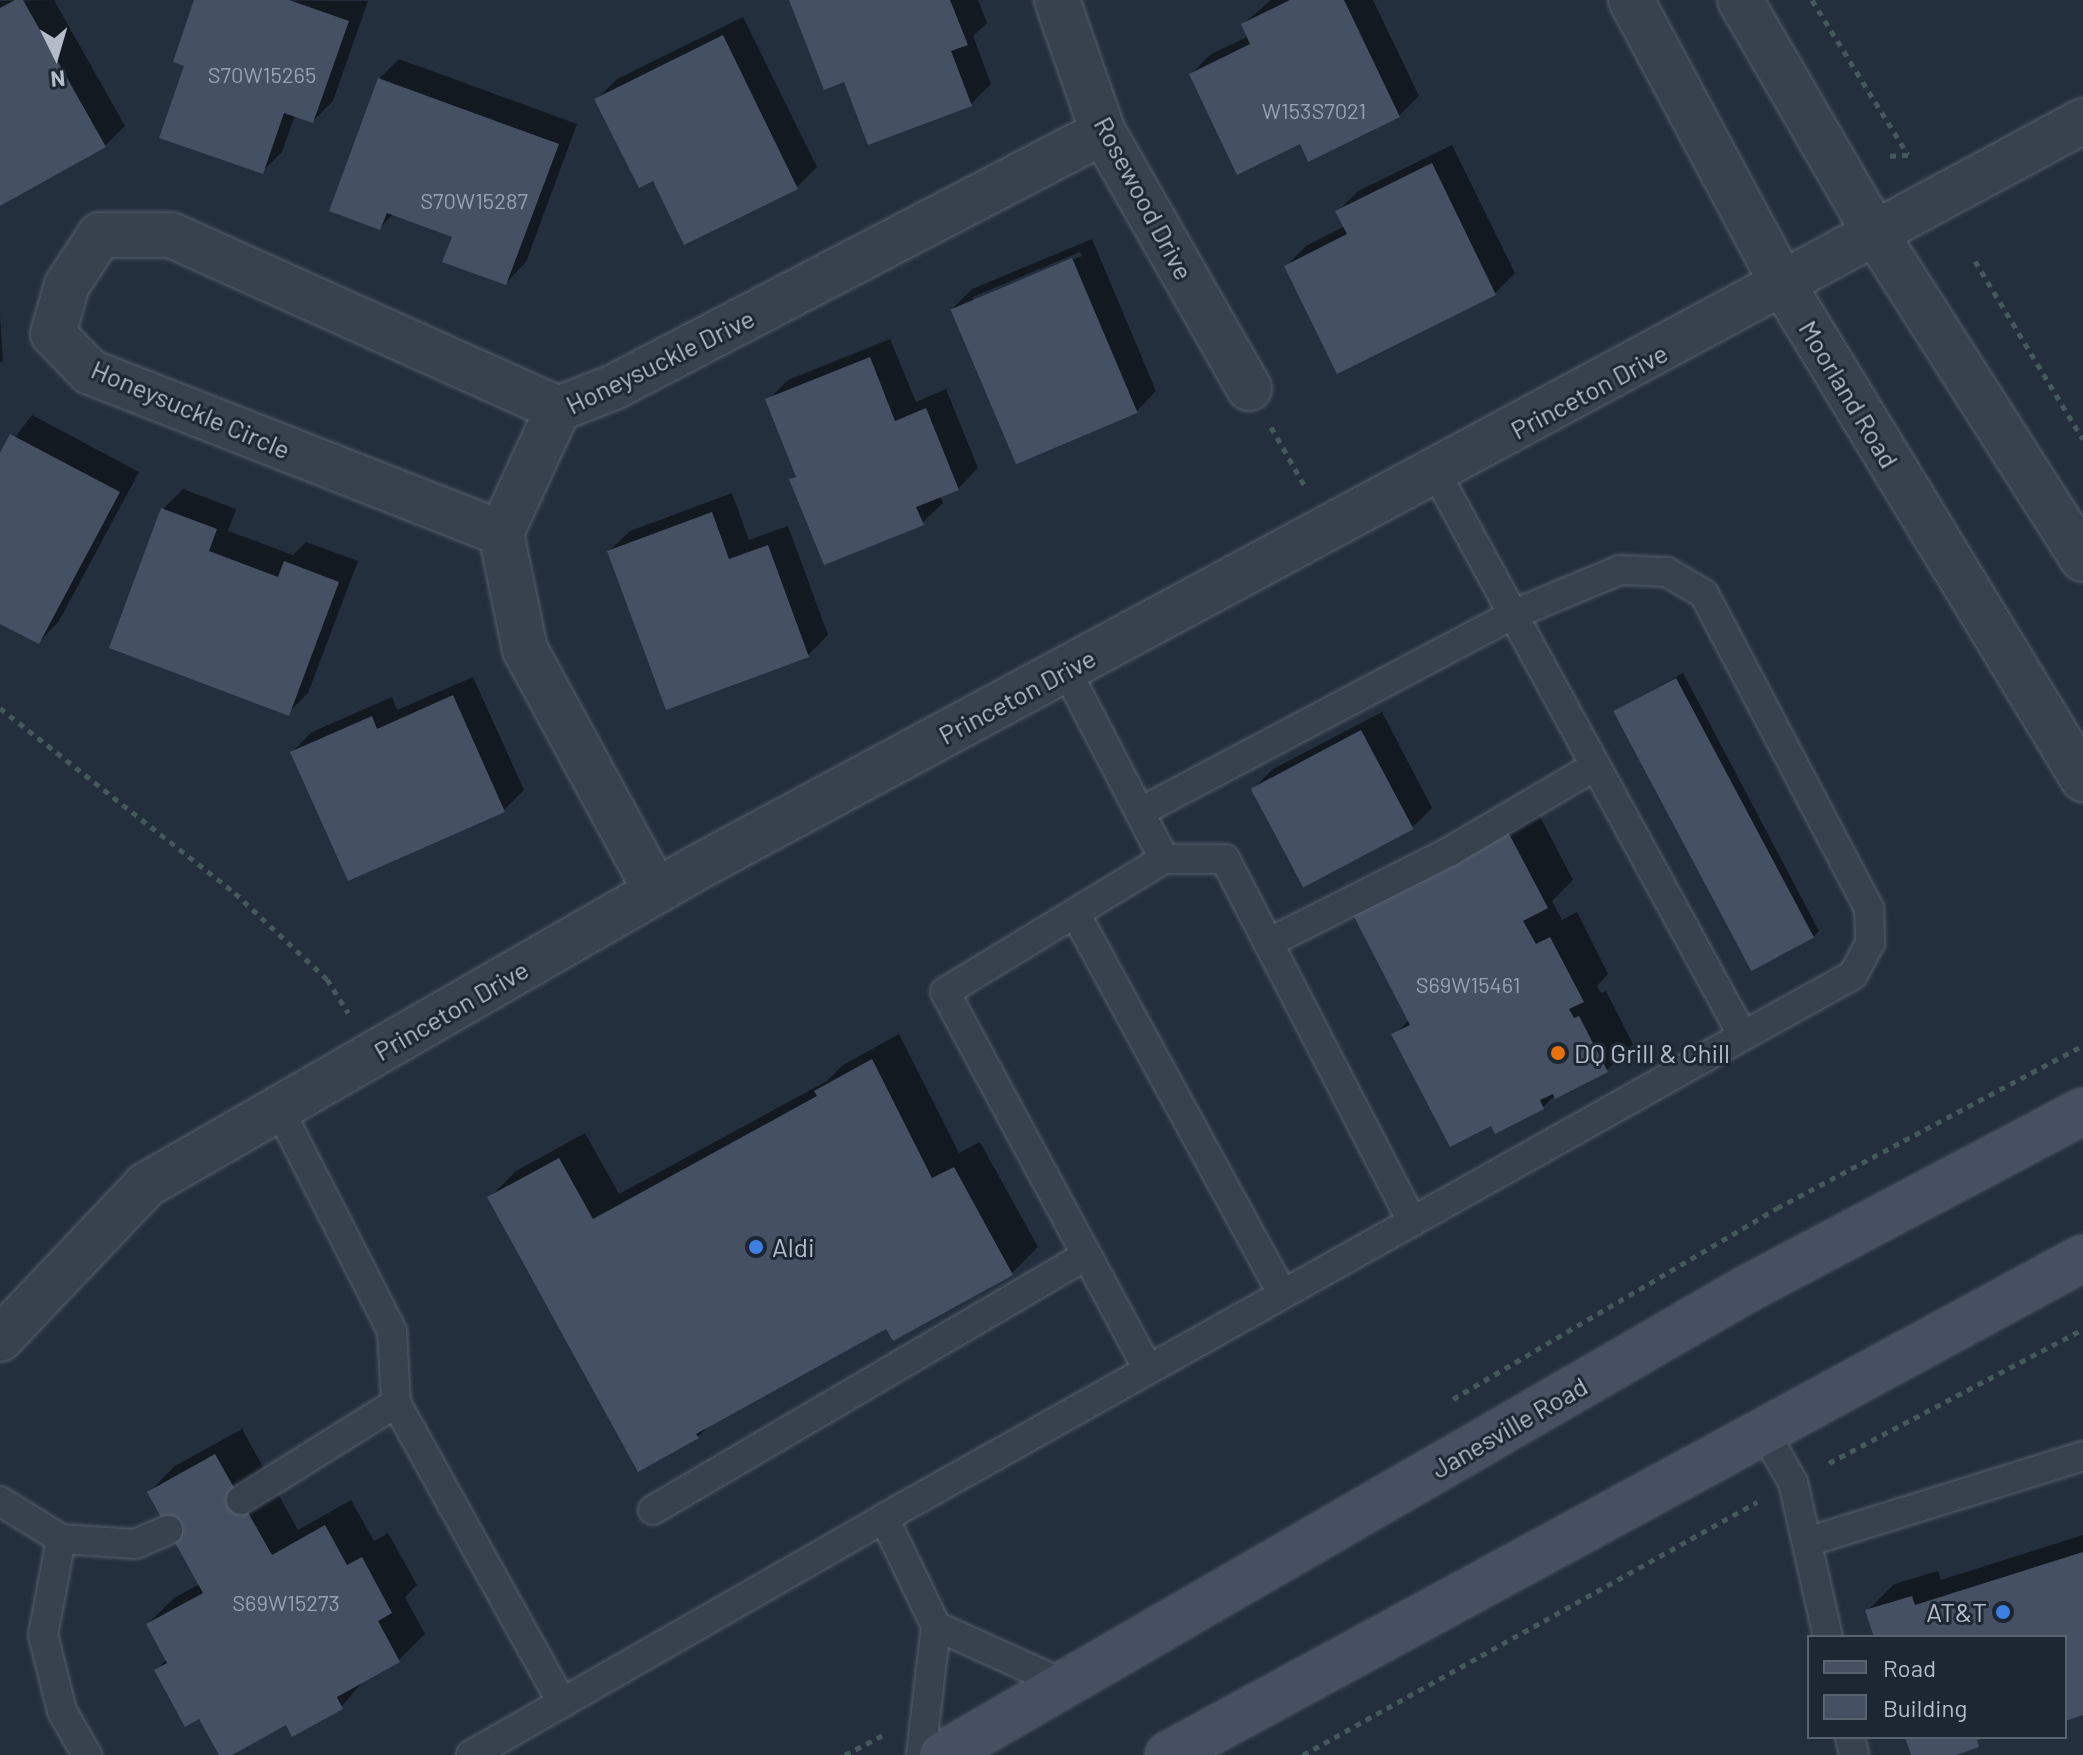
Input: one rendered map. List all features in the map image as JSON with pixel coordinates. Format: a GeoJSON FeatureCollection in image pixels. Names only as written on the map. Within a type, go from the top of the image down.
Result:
{"type":"FeatureCollection","features":[{"type":"Feature","properties":{"kind":"main road","name":"Janesville Road"},"geometry":{"type":"LineString","coordinates":[[942,1755],[1747,1289],[2083,1111]]}},
{"type":"Feature","properties":{"kind":"main road"},"geometry":{"type":"LineString","coordinates":[[1168,1755],[2083,1258]]}},
{"type":"Feature","properties":{"kind":"street","name":"Rosewood Drive"},"geometry":{"type":"LineString","coordinates":[[1057,0],[1103,132],[1249,388]]}},
{"type":"Feature","properties":{"kind":"street","name":"Moorland Road"},"geometry":{"type":"LineString","coordinates":[[1631,0],[1784,286],[2083,779]]}},
{"type":"Feature","properties":{"kind":"street"},"geometry":{"type":"LineString","coordinates":[[1740,0],[1877,236],[2083,559]]}},
{"type":"Feature","properties":{"kind":"street","name":"Princeton Drive"},"geometry":{"type":"LineString","coordinates":[[0,1339],[146,1185],[656,891],[1877,236],[2083,121]]}},
{"type":"Feature","properties":{"kind":"street","name":"Honeysuckle Drive"},"geometry":{"type":"LineString","coordinates":[[501,533],[558,409],[614,387],[1103,132]]}},
{"type":"Feature","properties":{"kind":"street","name":"Honeysuckle Circle"},"geometry":{"type":"LineString","coordinates":[[501,533],[90,372],[53,334],[67,285],[100,235],[171,235],[558,409]]}},
{"type":"Feature","properties":{"kind":"street"},"geometry":{"type":"LineString","coordinates":[[501,533],[525,650],[656,891]]}},
{"type":"Feature","properties":{"kind":"lane"},"geometry":{"type":"LineString","coordinates":[[1436,473],[1743,1036]]}},
{"type":"Feature","properties":{"kind":"lane"},"geometry":{"type":"LineString","coordinates":[[471,1755],[1411,1220],[1853,975],[1870,943],[1869,908],[1704,594],[1667,572],[1620,570],[1512,615],[1140,812]]}},
{"type":"Feature","properties":{"kind":"lane"},"geometry":{"type":"LineString","coordinates":[[1066,670],[1164,859]]}},
{"type":"Feature","properties":{"kind":"lane"},"geometry":{"type":"LineString","coordinates":[[1268,943],[1449,852],[1595,766]]}},
{"type":"Feature","properties":{"kind":"lane"},"geometry":{"type":"LineString","coordinates":[[1148,1369],[945,992],[1164,859],[1225,859],[1411,1220]]}},
{"type":"Feature","properties":{"kind":"lane"},"geometry":{"type":"LineString","coordinates":[[1076,915],[1282,1293]]}},
{"type":"Feature","properties":{"kind":"lane"},"geometry":{"type":"LineString","coordinates":[[279,1109],[392,1331],[396,1403],[562,1703]]}},
{"type":"Feature","properties":{"kind":"lane"},"geometry":{"type":"LineString","coordinates":[[653,1510],[1087,1255]]}},
{"type":"Feature","properties":{"kind":"lane"},"geometry":{"type":"LineString","coordinates":[[241,1500],[396,1403]]}},
{"type":"Feature","properties":{"kind":"lane"},"geometry":{"type":"LineString","coordinates":[[1764,1432],[1793,1482],[1828,1635]]}},
{"type":"Feature","properties":{"kind":"lane"},"geometry":{"type":"LineString","coordinates":[[1807,1542],[2083,1456]]}},
{"type":"Feature","properties":{"kind":"lane"},"geometry":{"type":"LineString","coordinates":[[0,1501],[61,1539],[135,1544],[168,1530]]}},
{"type":"Feature","properties":{"kind":"lane"},"geometry":{"type":"LineString","coordinates":[[884,1518],[936,1626],[921,1755]]}},
{"type":"Feature","properties":{"kind":"lane"},"geometry":{"type":"LineString","coordinates":[[61,1539],[43,1635],[62,1711],[87,1755]]}},
{"type":"Feature","properties":{"kind":"lane"},"geometry":{"type":"LineString","coordinates":[[936,1626],[1066,1685]]}},
{"type":"Feature","properties":{"kind":"path"},"geometry":{"type":"LineString","coordinates":[[1812,0],[1908,155]]}},
{"type":"Feature","properties":{"kind":"path"},"geometry":{"type":"LineString","coordinates":[[1975,261],[2083,439]]}},
{"type":"Feature","properties":{"kind":"path"},"geometry":{"type":"LineString","coordinates":[[1249,388],[1329,530]]}},
{"type":"Feature","properties":{"kind":"path"},"geometry":{"type":"LineString","coordinates":[[0,708],[235,893],[327,979],[373,1055]]}},
{"type":"Feature","properties":{"kind":"path"},"geometry":{"type":"LineString","coordinates":[[1303,1755],[1793,1482],[2083,1329]]}},
{"type":"Feature","properties":{"kind":"building"},"geometry":{"type":"Polygon","coordinates":[[[15,0],[23,0],[106,147],[0,206],[0,8],[15,0]]]}},
{"type":"Feature","properties":{"kind":"building"},"geometry":{"type":"Polygon","coordinates":[[[194,0],[289,0],[349,21],[313,123],[284,113],[263,174],[159,138],[184,66],[173,62],[194,0]]]}},
{"type":"Feature","properties":{"kind":"building"},"geometry":{"type":"Polygon","coordinates":[[[789,0],[950,0],[968,45],[951,51],[972,106],[868,145],[844,82],[824,90],[789,0]]]}},
{"type":"Feature","properties":{"kind":"building"},"geometry":{"type":"Polygon","coordinates":[[[1290,0],[1344,0],[1400,117],[1308,162],[1300,144],[1237,175],[1189,74],[1250,44],[1241,24],[1290,0]]]}},
{"type":"Feature","properties":{"kind":"building"},"geometry":{"type":"Polygon","coordinates":[[[723,35],[798,189],[684,245],[653,181],[639,188],[594,99],[723,35]]]}},
{"type":"Feature","properties":{"kind":"building"},"geometry":{"type":"Polygon","coordinates":[[[378,78],[559,144],[506,285],[442,262],[452,237],[387,213],[380,230],[329,211],[378,78]]]}},
{"type":"Feature","properties":{"kind":"building"},"geometry":{"type":"Polygon","coordinates":[[[1432,163],[1496,295],[1337,374],[1284,266],[1347,234],[1335,211],[1432,163]]]}},
{"type":"Feature","properties":{"kind":"building"},"geometry":{"type":"Polygon","coordinates":[[[1072,258],[1138,413],[1016,464],[950,310],[1072,258]]]}},
{"type":"Feature","properties":{"kind":"building"},"geometry":{"type":"Polygon","coordinates":[[[870,357],[895,421],[926,408],[959,490],[916,507],[924,525],[824,565],[789,479],[796,477],[765,399],[870,357]]]}},
{"type":"Feature","properties":{"kind":"building"},"geometry":{"type":"Polygon","coordinates":[[[10,434],[120,492],[39,644],[0,624],[0,453],[10,434]]]}},
{"type":"Feature","properties":{"kind":"building"},"geometry":{"type":"Polygon","coordinates":[[[161,508],[217,529],[209,551],[278,577],[284,561],[339,582],[289,716],[109,648],[161,508]]]}},
{"type":"Feature","properties":{"kind":"building"},"geometry":{"type":"Polygon","coordinates":[[[712,512],[729,559],[768,545],[809,657],[666,710],[607,551],[712,512]]]}},
{"type":"Feature","properties":{"kind":"building"},"geometry":{"type":"Polygon","coordinates":[[[1676,678],[1814,938],[1751,971],[1613,711],[1676,678]]]}},
{"type":"Feature","properties":{"kind":"building"},"geometry":{"type":"Polygon","coordinates":[[[453,695],[505,812],[348,881],[290,752],[372,716],[377,729],[453,695]]]}},
{"type":"Feature","properties":{"kind":"building"},"geometry":{"type":"Polygon","coordinates":[[[1361,730],[1414,829],[1303,888],[1251,789],[1361,730]]]}},
{"type":"Feature","properties":{"kind":"building"},"geometry":{"type":"Polygon","coordinates":[[[1507,830],[1548,908],[1523,921],[1536,944],[1550,937],[1584,1002],[1569,1009],[1574,1018],[1579,1016],[1608,1072],[1555,1099],[1553,1094],[1540,1100],[1544,1109],[1495,1134],[1491,1126],[1450,1147],[1391,1034],[1410,1025],[1351,911],[1507,830]]]}},
{"type":"Feature","properties":{"kind":"building","name":"Aldi"},"geometry":{"type":"Polygon","coordinates":[[[872,1059],[932,1178],[954,1167],[1013,1275],[893,1341],[886,1329],[696,1434],[699,1438],[638,1472],[487,1197],[559,1158],[593,1219],[817,1096],[814,1091],[872,1059]]]}},
{"type":"Feature","properties":{"kind":"building"},"geometry":{"type":"Polygon","coordinates":[[[215,1454],[272,1555],[325,1525],[347,1565],[362,1557],[392,1613],[378,1621],[400,1662],[337,1697],[343,1709],[292,1737],[286,1725],[232,1755],[219,1755],[199,1719],[185,1727],[154,1670],[167,1663],[146,1624],[203,1593],[147,1492],[215,1454]]]}},
{"type":"Feature","properties":{"kind":"building"},"geometry":{"type":"Polygon","coordinates":[[[2083,1552],[2083,1715],[2067,1720],[2067,1635],[1873,1635],[1865,1610],[1912,1596],[1915,1605],[2083,1552]]]}},
{"type":"Feature","properties":{"kind":"building"},"geometry":{"type":"Polygon","coordinates":[[[1906,1739],[1980,1739],[1977,1740],[1979,1747],[1956,1755],[1911,1755],[1906,1739]]]}},
{"type":"Feature","properties":{"kind":"place","name":"DQ Grill & Chill"},"geometry":{"type":"Point","coordinates":[1558,1053]}},
{"type":"Feature","properties":{"kind":"place","name":"Aldi"},"geometry":{"type":"Point","coordinates":[756,1247]}},
{"type":"Feature","properties":{"kind":"place","name":"AT&T"},"geometry":{"type":"Point","coordinates":[2003,1612]}}]}
